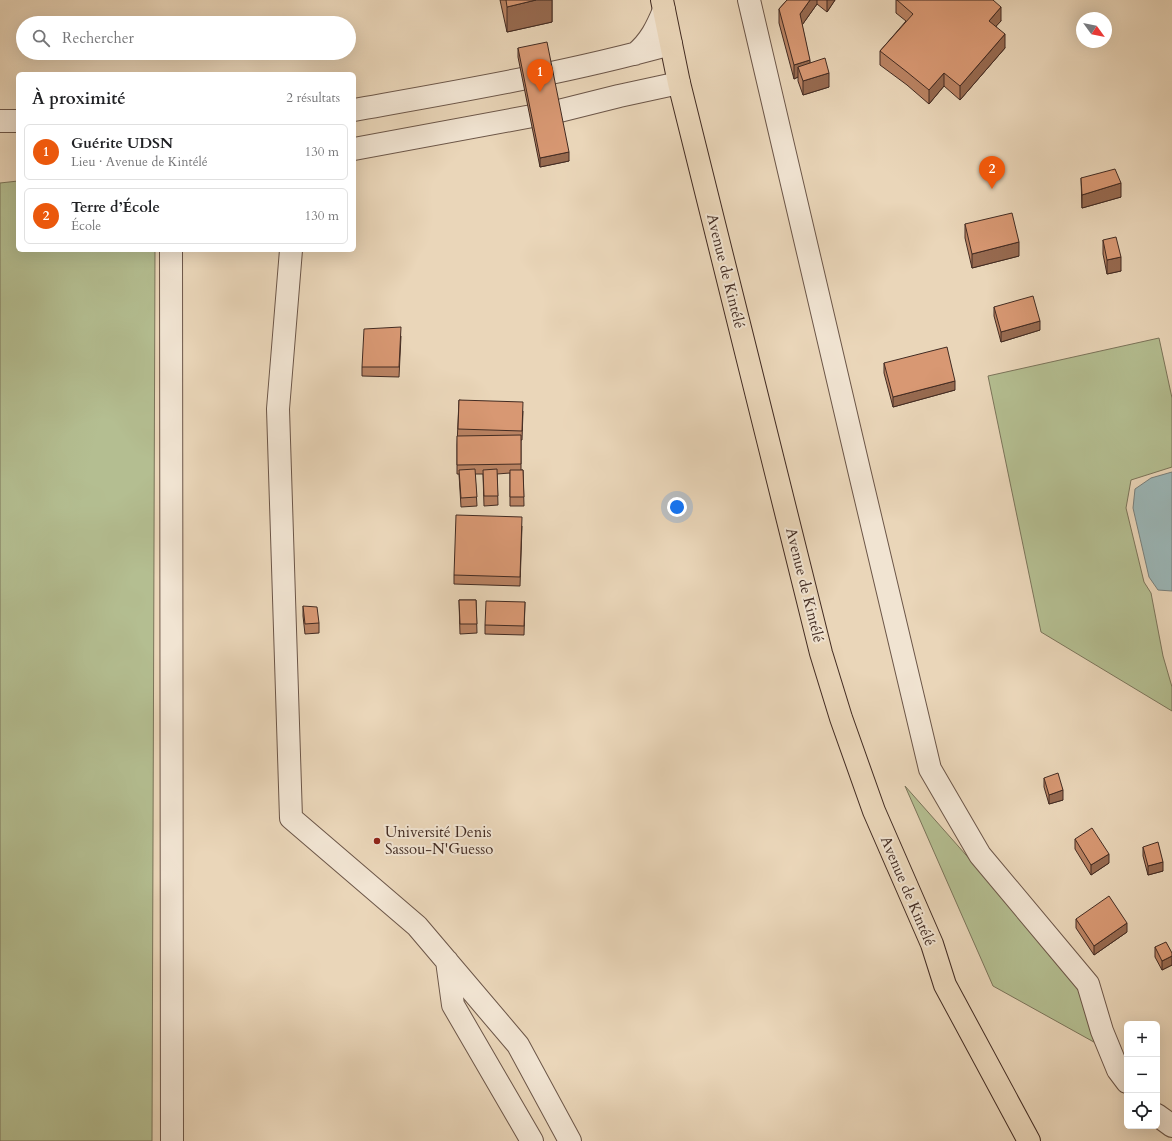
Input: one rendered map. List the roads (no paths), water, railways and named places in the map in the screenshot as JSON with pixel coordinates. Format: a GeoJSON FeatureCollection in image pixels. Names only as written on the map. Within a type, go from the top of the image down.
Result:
{"type":"FeatureCollection","features":[{"type":"Feature","properties":{"kind":"main road","name":"Avenue de Kintélé"},"geometry":{"type":"LineString","coordinates":[[663,5],[679,83],[822,653],[841,718],[874,811],[932,944],[945,985],[1029,1141]]}},
{"type":"Feature","properties":{"kind":"street"},"geometry":{"type":"LineString","coordinates":[[749,0],[861,482],[930,769],[980,855],[1088,984],[1102,1031],[1118,1070],[1124,1078]]}},
{"type":"Feature","properties":{"kind":"street"},"geometry":{"type":"LineString","coordinates":[[635,54],[651,38],[663,5]]}},
{"type":"Feature","properties":{"kind":"street"},"geometry":{"type":"LineString","coordinates":[[356,110],[510,82],[635,54],[671,44]]}},
{"type":"Feature","properties":{"kind":"street"},"geometry":{"type":"LineString","coordinates":[[356,149],[559,111],[679,83]]}},
{"type":"Feature","properties":{"kind":"street"},"geometry":{"type":"LineString","coordinates":[[646,90],[667,98],[688,116]]}},
{"type":"Feature","properties":{"kind":"street"},"geometry":{"type":"LineString","coordinates":[[0,121],[16,121]]}},
{"type":"Feature","properties":{"kind":"street"},"geometry":{"type":"LineString","coordinates":[[171,252],[172,1141]]}},
{"type":"Feature","properties":{"kind":"street"},"geometry":{"type":"LineString","coordinates":[[291,252],[278,409],[291,818],[417,926],[518,1045],[570,1141]]}},
{"type":"Feature","properties":{"kind":"street"},"geometry":{"type":"LineString","coordinates":[[447,961],[453,1005],[532,1141]]}},
{"type":"Feature","properties":{"kind":"street"},"geometry":{"type":"LineString","coordinates":[[1160,1117],[1172,1126]]}},
{"type":"Feature","properties":{"kind":"water"},"geometry":{"type":"Polygon","coordinates":[[[1172,472],[1172,591],[1158,590],[1149,577],[1133,508],[1135,489],[1151,478],[1172,472]]]}},
{"type":"Feature","properties":{"kind":"place","name":"Guérite UDSN"},"geometry":{"type":"Point","coordinates":[540,92]}},
{"type":"Feature","properties":{"kind":"place","name":"Terre d’École"},"geometry":{"type":"Point","coordinates":[992,189]}},
{"type":"Feature","properties":{"kind":"place","name":"Université Denis Sassou-N'Guesso"},"geometry":{"type":"Point","coordinates":[377,841]}}]}
